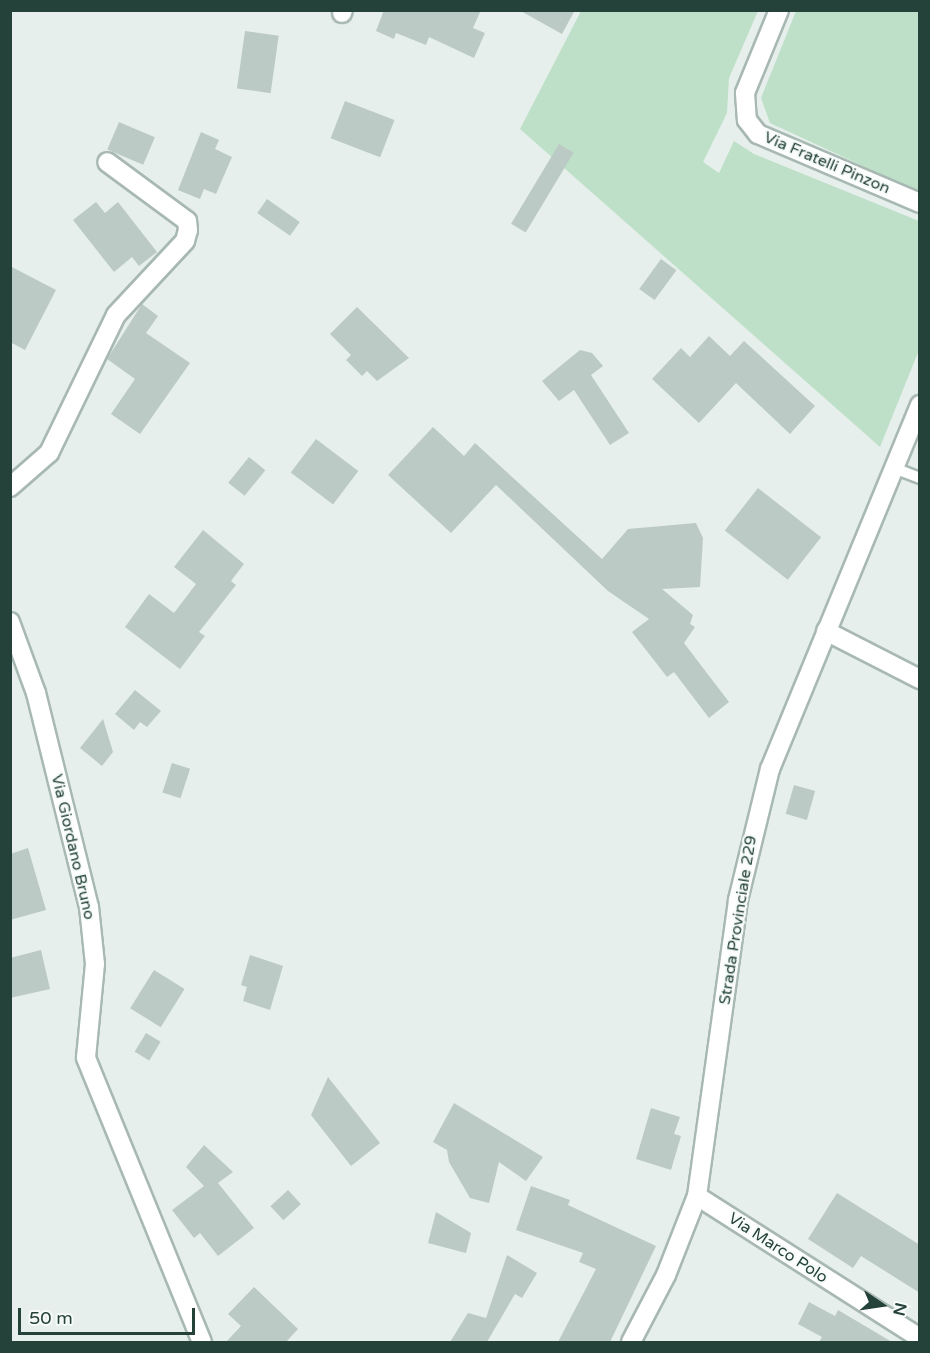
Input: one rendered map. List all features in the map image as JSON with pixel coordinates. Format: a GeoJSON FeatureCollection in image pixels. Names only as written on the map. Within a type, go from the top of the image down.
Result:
{"type":"FeatureCollection","features":[{"type":"Feature","properties":{"kind":"street","name":"Via Fratelli Pinzon"},"geometry":{"type":"LineString","coordinates":[[779,10],[745,93],[747,120],[758,134],[920,203]]}},
{"type":"Feature","properties":{"kind":"street"},"geometry":{"type":"LineString","coordinates":[[10,487],[49,453],[116,315],[185,241],[188,230],[187,220],[106,162]]}},
{"type":"Feature","properties":{"kind":"street","name":"Strada Provinciale 229"},"geometry":{"type":"LineString","coordinates":[[631,1342],[666,1275],[697,1196],[738,900],[752,830],[770,769],[920,405]]}},
{"type":"Feature","properties":{"kind":"street","name":"Via Giordano Bruno"},"geometry":{"type":"LineString","coordinates":[[10,622],[36,693],[89,907],[94,964],[86,1058],[202,1342]]}},
{"type":"Feature","properties":{"kind":"street"},"geometry":{"type":"LineString","coordinates":[[826,632],[920,679]]}},
{"type":"Feature","properties":{"kind":"street","name":"Via Marco Polo"},"geometry":{"type":"LineString","coordinates":[[697,1196],[920,1338]]}},
{"type":"Feature","properties":{"kind":"lane"},"geometry":{"type":"LineString","coordinates":[[894,468],[920,478]]}},
{"type":"Feature","properties":{"kind":"green space"},"geometry":{"type":"Polygon","coordinates":[[[581,11],[758,11],[729,78],[727,113],[703,162],[719,173],[734,141],[754,154],[919,221],[919,350],[880,447],[520,129],[581,11]]]}},
{"type":"Feature","properties":{"kind":"green space"},"geometry":{"type":"Polygon","coordinates":[[[796,11],[919,11],[919,192],[770,123],[761,98],[796,11]]]}},
{"type":"Feature","properties":{"kind":"building"},"geometry":{"type":"Polygon","coordinates":[[[384,10],[481,10],[473,28],[485,33],[474,58],[429,37],[426,45],[396,33],[394,39],[376,31],[384,10]]]}},
{"type":"Feature","properties":{"kind":"building"},"geometry":{"type":"Polygon","coordinates":[[[519,10],[575,10],[562,34],[519,10]]]}},
{"type":"Feature","properties":{"kind":"building"},"geometry":{"type":"Polygon","coordinates":[[[245,31],[279,36],[271,93],[237,88],[245,31]]]}},
{"type":"Feature","properties":{"kind":"building"},"geometry":{"type":"Polygon","coordinates":[[[345,101],[394,120],[380,157],[331,138],[345,101]]]}},
{"type":"Feature","properties":{"kind":"building"},"geometry":{"type":"Polygon","coordinates":[[[119,122],[155,137],[143,165],[107,150],[119,122]]]}},
{"type":"Feature","properties":{"kind":"building"},"geometry":{"type":"Polygon","coordinates":[[[201,132],[219,140],[215,149],[232,157],[216,194],[204,189],[200,199],[178,190],[201,132]]]}},
{"type":"Feature","properties":{"kind":"building"},"geometry":{"type":"Polygon","coordinates":[[[559,144],[574,153],[526,232],[511,224],[559,144]]]}},
{"type":"Feature","properties":{"kind":"building"},"geometry":{"type":"Polygon","coordinates":[[[267,199],[300,222],[290,236],[257,213],[267,199]]]}},
{"type":"Feature","properties":{"kind":"building"},"geometry":{"type":"Polygon","coordinates":[[[96,202],[105,213],[118,202],[157,252],[139,266],[132,257],[114,272],[73,220],[96,202]]]}},
{"type":"Feature","properties":{"kind":"building"},"geometry":{"type":"Polygon","coordinates":[[[661,259],[676,270],[655,300],[639,289],[661,259]]]}},
{"type":"Feature","properties":{"kind":"building"},"geometry":{"type":"Polygon","coordinates":[[[10,266],[56,290],[25,350],[10,342],[10,266]]]}},
{"type":"Feature","properties":{"kind":"building"},"geometry":{"type":"Polygon","coordinates":[[[142,304],[158,316],[146,333],[190,363],[140,434],[111,414],[135,379],[107,359],[142,304]]]}},
{"type":"Feature","properties":{"kind":"building"},"geometry":{"type":"Polygon","coordinates":[[[357,307],[409,358],[377,381],[367,371],[362,376],[346,360],[351,355],[330,334],[357,307]]]}},
{"type":"Feature","properties":{"kind":"building"},"geometry":{"type":"Polygon","coordinates":[[[709,336],[730,356],[744,341],[815,406],[790,434],[736,383],[699,423],[652,379],[681,348],[690,357],[709,336]]]}},
{"type":"Feature","properties":{"kind":"building"},"geometry":{"type":"Polygon","coordinates":[[[580,350],[592,353],[603,366],[591,375],[629,433],[610,445],[574,390],[559,401],[542,381],[580,350]]]}},
{"type":"Feature","properties":{"kind":"building"},"geometry":{"type":"Polygon","coordinates":[[[433,427],[464,456],[475,443],[602,559],[628,529],[696,523],[703,538],[700,587],[662,589],[693,615],[690,624],[695,627],[684,643],[729,702],[709,718],[674,672],[667,677],[632,632],[649,619],[608,591],[496,485],[451,533],[388,475],[433,427]]]}},
{"type":"Feature","properties":{"kind":"building"},"geometry":{"type":"Polygon","coordinates":[[[316,439],[358,471],[333,504],[291,473],[316,439]]]}},
{"type":"Feature","properties":{"kind":"building"},"geometry":{"type":"Polygon","coordinates":[[[249,457],[265,470],[245,496],[228,483],[249,457]]]}},
{"type":"Feature","properties":{"kind":"building"},"geometry":{"type":"Polygon","coordinates":[[[758,488],[821,537],[788,580],[725,531],[758,488]]]}},
{"type":"Feature","properties":{"kind":"building"},"geometry":{"type":"Polygon","coordinates":[[[203,530],[244,564],[231,581],[236,585],[199,632],[205,636],[180,669],[125,627],[149,594],[174,613],[196,584],[174,567],[203,530]]]}},
{"type":"Feature","properties":{"kind":"building"},"geometry":{"type":"Polygon","coordinates":[[[135,690],[161,711],[147,727],[140,722],[134,730],[115,714],[135,690]]]}},
{"type":"Feature","properties":{"kind":"building"},"geometry":{"type":"Polygon","coordinates":[[[103,719],[113,752],[102,766],[80,748],[103,719]]]}},
{"type":"Feature","properties":{"kind":"building"},"geometry":{"type":"Polygon","coordinates":[[[172,763],[190,769],[180,798],[162,792],[172,763]]]}},
{"type":"Feature","properties":{"kind":"building"},"geometry":{"type":"Polygon","coordinates":[[[794,785],[815,791],[807,820],[786,814],[794,785]]]}},
{"type":"Feature","properties":{"kind":"building"},"geometry":{"type":"Polygon","coordinates":[[[28,848],[46,910],[10,920],[10,854],[28,848]]]}},
{"type":"Feature","properties":{"kind":"building"},"geometry":{"type":"Polygon","coordinates":[[[41,950],[50,989],[10,998],[10,958],[41,950]]]}},
{"type":"Feature","properties":{"kind":"building"},"geometry":{"type":"Polygon","coordinates":[[[250,955],[283,966],[270,1010],[243,1001],[247,987],[241,985],[250,955]]]}},
{"type":"Feature","properties":{"kind":"building"},"geometry":{"type":"Polygon","coordinates":[[[154,970],[185,989],[161,1027],[130,1008],[154,970]]]}},
{"type":"Feature","properties":{"kind":"building"},"geometry":{"type":"Polygon","coordinates":[[[146,1033],[161,1042],[149,1061],[135,1052],[146,1033]]]}},
{"type":"Feature","properties":{"kind":"building"},"geometry":{"type":"Polygon","coordinates":[[[328,1077],[380,1143],[351,1166],[311,1115],[328,1077]]]}},
{"type":"Feature","properties":{"kind":"building"},"geometry":{"type":"Polygon","coordinates":[[[454,1103],[543,1157],[526,1181],[499,1162],[489,1203],[470,1198],[449,1162],[447,1150],[433,1142],[454,1103]]]}},
{"type":"Feature","properties":{"kind":"building"},"geometry":{"type":"Polygon","coordinates":[[[651,1108],[680,1117],[674,1134],[681,1136],[671,1170],[636,1159],[651,1108]]]}},
{"type":"Feature","properties":{"kind":"building"},"geometry":{"type":"Polygon","coordinates":[[[204,1145],[233,1172],[218,1183],[254,1228],[218,1256],[200,1233],[194,1238],[172,1210],[204,1186],[186,1167],[204,1145]]]}},
{"type":"Feature","properties":{"kind":"building"},"geometry":{"type":"Polygon","coordinates":[[[531,1186],[570,1200],[568,1205],[656,1246],[610,1342],[558,1342],[596,1269],[579,1262],[583,1253],[516,1230],[531,1186]]]}},
{"type":"Feature","properties":{"kind":"building"},"geometry":{"type":"Polygon","coordinates":[[[288,1190],[301,1204],[283,1220],[270,1206],[288,1190]]]}},
{"type":"Feature","properties":{"kind":"building"},"geometry":{"type":"Polygon","coordinates":[[[837,1193],[920,1245],[920,1293],[861,1256],[853,1268],[808,1239],[837,1193]]]}},
{"type":"Feature","properties":{"kind":"building"},"geometry":{"type":"Polygon","coordinates":[[[436,1212],[471,1233],[466,1253],[428,1243],[436,1212]]]}},
{"type":"Feature","properties":{"kind":"building"},"geometry":{"type":"Polygon","coordinates":[[[507,1255],[537,1273],[522,1298],[515,1294],[487,1342],[450,1342],[468,1313],[486,1318],[507,1255]]]}},
{"type":"Feature","properties":{"kind":"building"},"geometry":{"type":"Polygon","coordinates":[[[254,1287],[298,1329],[286,1342],[226,1342],[241,1326],[228,1314],[254,1287]]]}},
{"type":"Feature","properties":{"kind":"building"},"geometry":{"type":"Polygon","coordinates":[[[809,1302],[835,1316],[838,1310],[892,1342],[819,1342],[822,1337],[798,1324],[809,1302]]]}}]}
